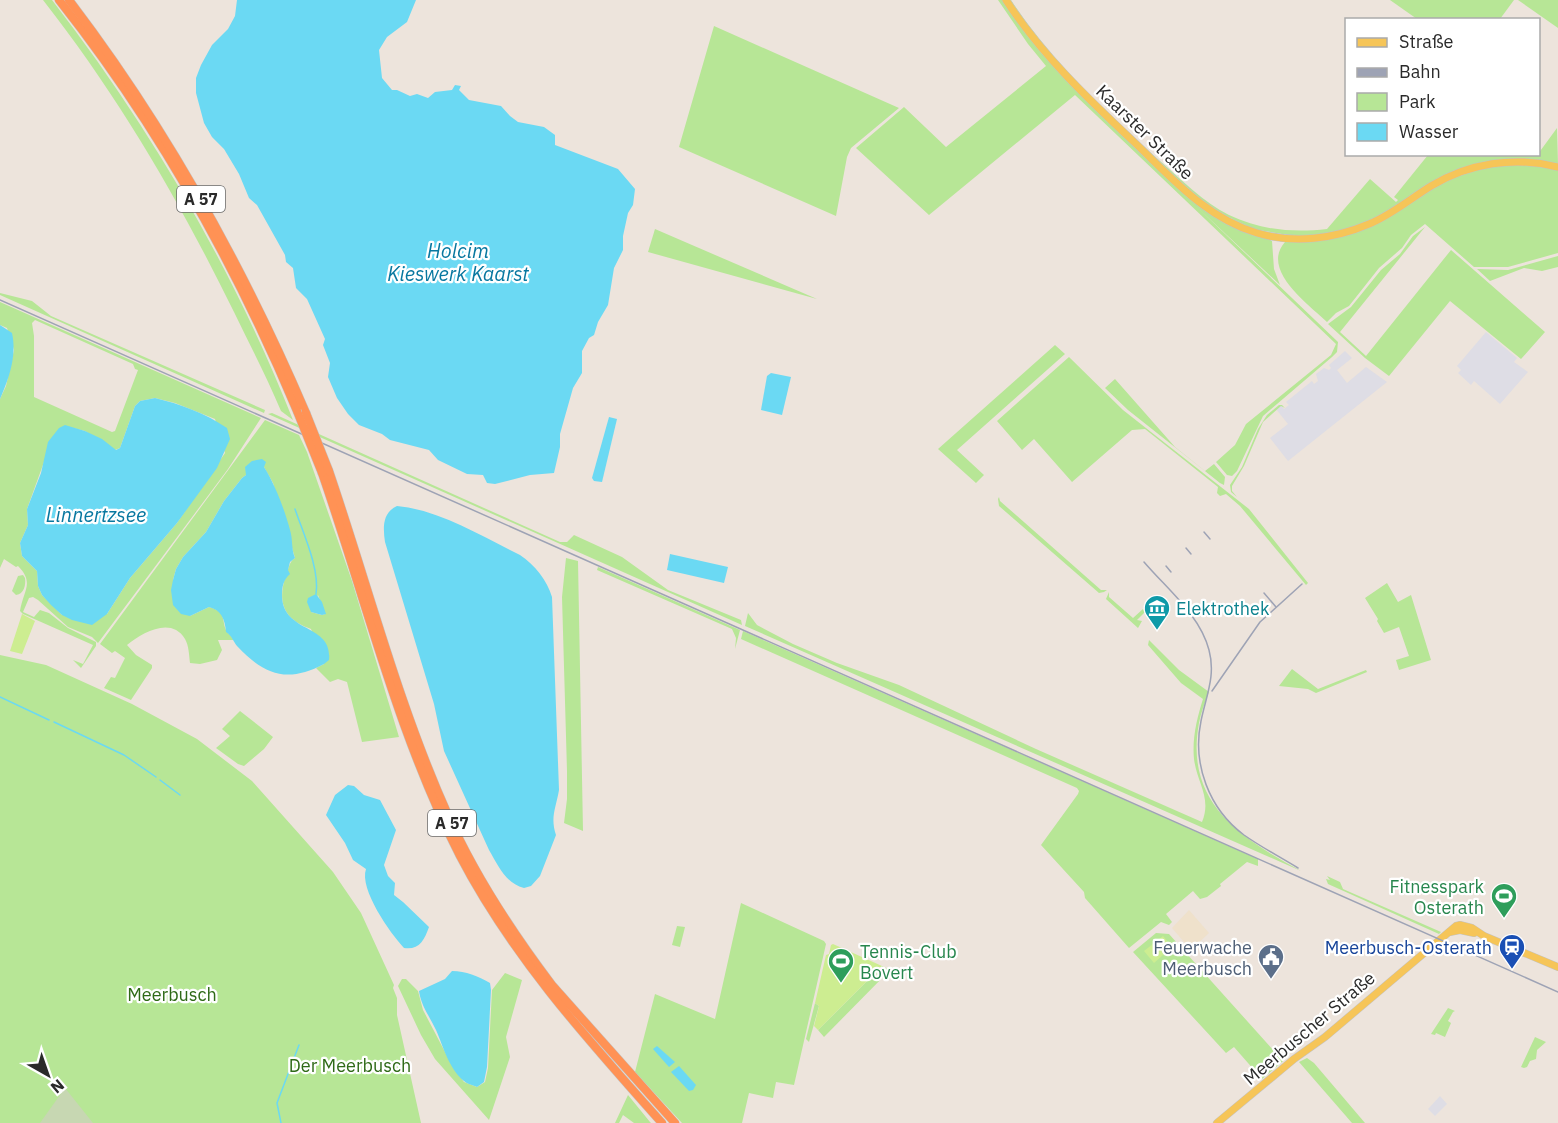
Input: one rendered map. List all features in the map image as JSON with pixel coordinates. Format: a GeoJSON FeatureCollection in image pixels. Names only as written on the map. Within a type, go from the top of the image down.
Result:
{"type":"FeatureCollection","features":[{"type":"Feature","properties":{"kind":"highway","name":"A 57"},"geometry":{"type":"LineString","coordinates":[[58,0],[132,102],[196,205],[247,302],[325,472],[411,721],[444,807],[468,855],[500,912],[541,970],[675,1123]]}},
{"type":"Feature","properties":{"kind":"highway","name":"A 57"},"geometry":{"type":"LineString","coordinates":[[69,0],[139,98],[196,190],[254,299],[306,413],[415,753],[461,857],[494,915],[542,982],[592,1045],[662,1123]]}},
{"type":"Feature","properties":{"kind":"main road","name":"Kaarster Straße"},"geometry":{"type":"LineString","coordinates":[[1006,0],[1036,42],[1069,79],[1194,198],[1230,222],[1257,233],[1279,237],[1317,238],[1362,227],[1383,217],[1443,179],[1477,167],[1520,162],[1558,167]]}},
{"type":"Feature","properties":{"kind":"main road","name":"Meerbuscher Straße"},"geometry":{"type":"LineString","coordinates":[[1217,1123],[1325,1037],[1447,933],[1461,928],[1558,967]]}},
{"type":"Feature","properties":{"kind":"shaded area"},"geometry":{"type":"Polygon","coordinates":[[[1486,332],[1517,358],[1514,362],[1528,372],[1500,404],[1474,381],[1471,385],[1458,373],[1461,370],[1457,366],[1486,332]]]}},
{"type":"Feature","properties":{"kind":"shaded area"},"geometry":{"type":"Polygon","coordinates":[[[1345,351],[1352,358],[1337,370],[1347,383],[1366,367],[1387,382],[1288,461],[1270,438],[1288,424],[1276,409],[1281,405],[1284,409],[1289,405],[1286,402],[1312,381],[1314,384],[1318,381],[1316,374],[1324,368],[1329,370],[1331,368],[1329,365],[1345,351]]]}},
{"type":"Feature","properties":{"kind":"shaded area"},"geometry":{"type":"Polygon","coordinates":[[[1189,910],[1209,933],[1191,950],[1172,928],[1189,910]]]}},
{"type":"Feature","properties":{"kind":"shaded area"},"geometry":{"type":"Polygon","coordinates":[[[1440,1096],[1447,1104],[1435,1116],[1428,1109],[1440,1096]]]}},
{"type":"Feature","properties":{"kind":"green space"},"geometry":{"type":"Polygon","coordinates":[[[43,0],[52,0],[88,49],[123,98],[187,201],[244,309],[293,420],[281,411],[192,230],[147,151],[97,74],[43,0]]]}},
{"type":"Feature","properties":{"kind":"green space"},"geometry":{"type":"Polygon","coordinates":[[[998,0],[1004,0],[1028,35],[1193,200],[1272,241],[1274,269],[1280,285],[1198,208],[1338,342],[1337,352],[1332,357],[1263,416],[1237,471],[1232,476],[1227,475],[1216,462],[1235,445],[1246,424],[1331,355],[1336,344],[1075,95],[929,215],[856,148],[904,107],[946,147],[1046,66],[998,0]]]}},
{"type":"Feature","properties":{"kind":"green space"},"geometry":{"type":"Polygon","coordinates":[[[1008,0],[1011,0],[1061,65],[1093,98],[1057,63],[1008,0]]]}},
{"type":"Feature","properties":{"kind":"green space"},"geometry":{"type":"Polygon","coordinates":[[[1390,0],[1514,0],[1501,18],[1416,18],[1390,0]]]}},
{"type":"Feature","properties":{"kind":"green space"},"geometry":{"type":"Polygon","coordinates":[[[1518,0],[1558,0],[1558,28],[1518,0]]]}},
{"type":"Feature","properties":{"kind":"green space"},"geometry":{"type":"Polygon","coordinates":[[[714,26],[899,108],[851,148],[847,157],[836,216],[679,147],[714,26]]]}},
{"type":"Feature","properties":{"kind":"green space"},"geometry":{"type":"Polygon","coordinates":[[[1123,127],[1193,190],[1219,210],[1253,224],[1302,231],[1327,229],[1370,179],[1396,202],[1398,200],[1394,197],[1427,156],[1540,156],[1540,151],[1557,128],[1558,165],[1544,162],[1466,168],[1364,224],[1325,235],[1294,236],[1253,229],[1212,209],[1186,188],[1123,127]]]}},
{"type":"Feature","properties":{"kind":"green space"},"geometry":{"type":"Polygon","coordinates":[[[1516,164],[1558,169],[1558,253],[1508,267],[1474,267],[1425,224],[1379,268],[1349,306],[1336,313],[1327,322],[1299,297],[1278,264],[1279,253],[1285,242],[1351,233],[1450,179],[1490,166],[1516,164]]]}},
{"type":"Feature","properties":{"kind":"green space"},"geometry":{"type":"Polygon","coordinates":[[[1425,227],[1340,332],[1366,356],[1451,250],[1545,332],[1521,359],[1450,301],[1389,376],[1365,358],[1328,324],[1351,307],[1381,270],[1400,254],[1413,236],[1425,227]]]}},
{"type":"Feature","properties":{"kind":"green space"},"geometry":{"type":"Polygon","coordinates":[[[655,229],[817,299],[648,252],[655,229]]]}},
{"type":"Feature","properties":{"kind":"green space"},"geometry":{"type":"Polygon","coordinates":[[[1558,256],[1558,267],[1542,271],[1524,268],[1490,281],[1477,269],[1508,270],[1558,256]]]}},
{"type":"Feature","properties":{"kind":"green space"},"geometry":{"type":"Polygon","coordinates":[[[0,293],[32,301],[51,316],[265,410],[264,413],[0,295],[0,293]]]}},
{"type":"Feature","properties":{"kind":"green space"},"geometry":{"type":"Polygon","coordinates":[[[0,302],[261,418],[228,469],[98,643],[92,637],[68,627],[38,600],[33,597],[29,598],[23,612],[34,617],[40,610],[49,613],[68,628],[96,642],[96,646],[81,668],[73,660],[83,664],[93,645],[23,614],[20,611],[27,582],[26,577],[18,566],[4,559],[0,568],[0,399],[6,386],[14,350],[7,328],[0,325],[0,302]],[[35,320],[32,323],[34,397],[112,432],[115,431],[138,370],[133,364],[35,320]],[[155,398],[140,401],[135,406],[120,448],[115,450],[85,431],[65,426],[44,462],[27,509],[28,525],[20,543],[22,556],[37,571],[38,586],[42,595],[62,615],[107,614],[130,578],[177,523],[225,453],[215,419],[175,403],[155,398]]]}},
{"type":"Feature","properties":{"kind":"green space"},"geometry":{"type":"Polygon","coordinates":[[[1055,345],[1065,354],[957,450],[984,475],[976,483],[938,449],[1055,345]]]}},
{"type":"Feature","properties":{"kind":"green space"},"geometry":{"type":"Polygon","coordinates":[[[1069,357],[1123,410],[1249,509],[1308,583],[1306,585],[1240,506],[1226,494],[1220,496],[1217,493],[1218,487],[1145,429],[1132,430],[1072,482],[1034,439],[1022,450],[997,421],[1069,357]]]}},
{"type":"Feature","properties":{"kind":"green space"},"geometry":{"type":"Polygon","coordinates":[[[1115,379],[1175,447],[1205,471],[1214,464],[1225,477],[1224,485],[1220,483],[1128,410],[1105,388],[1115,379]]]}},
{"type":"Feature","properties":{"kind":"green space"},"geometry":{"type":"Polygon","coordinates":[[[1282,405],[1285,408],[1281,406],[1263,422],[1244,466],[1232,486],[1232,491],[1237,497],[1231,492],[1230,485],[1242,467],[1258,429],[1267,415],[1282,405]]]}},
{"type":"Feature","properties":{"kind":"green space"},"geometry":{"type":"Polygon","coordinates":[[[272,413],[560,542],[567,542],[574,535],[622,557],[668,590],[741,620],[742,625],[268,414],[272,413]]]}},
{"type":"Feature","properties":{"kind":"green space"},"geometry":{"type":"Polygon","coordinates":[[[265,420],[299,435],[307,452],[352,581],[399,737],[362,742],[347,682],[338,679],[330,682],[316,668],[324,664],[311,629],[288,615],[282,593],[289,565],[295,558],[273,483],[264,467],[246,472],[246,475],[224,501],[206,532],[183,557],[173,580],[190,616],[209,607],[222,615],[226,629],[234,640],[218,640],[222,650],[217,660],[200,664],[190,663],[185,639],[179,632],[164,628],[148,632],[127,645],[136,655],[152,665],[131,700],[104,688],[111,677],[115,678],[125,658],[115,651],[112,653],[100,644],[265,420]],[[318,595],[311,612],[325,614],[318,595]]]}},
{"type":"Feature","properties":{"kind":"green space"},"geometry":{"type":"Polygon","coordinates":[[[999,497],[1000,501],[1101,590],[1107,590],[1099,593],[999,506],[999,497]]]}},
{"type":"Feature","properties":{"kind":"green space"},"geometry":{"type":"Polygon","coordinates":[[[566,558],[578,561],[583,831],[564,823],[567,771],[562,597],[566,558]]]}},
{"type":"Feature","properties":{"kind":"green space"},"geometry":{"type":"Polygon","coordinates":[[[598,567],[740,630],[735,649],[736,638],[732,629],[597,570],[598,567]]]}},
{"type":"Feature","properties":{"kind":"green space"},"geometry":{"type":"Polygon","coordinates":[[[23,575],[24,589],[16,595],[12,591],[18,576],[23,575]]]}},
{"type":"Feature","properties":{"kind":"green space"},"geometry":{"type":"Polygon","coordinates":[[[1387,583],[1398,602],[1411,595],[1431,660],[1399,670],[1396,660],[1409,656],[1399,627],[1384,633],[1365,598],[1387,583]]]}},
{"type":"Feature","properties":{"kind":"green space"},"geometry":{"type":"Polygon","coordinates":[[[1109,592],[1109,597],[1133,618],[1143,609],[1145,612],[1137,620],[1142,621],[1138,628],[1106,599],[1109,592]]]}},
{"type":"Feature","properties":{"kind":"green space"},"geometry":{"type":"Polygon","coordinates":[[[748,613],[757,625],[793,644],[837,663],[899,685],[1036,749],[1202,822],[1205,813],[1205,798],[1194,759],[1194,743],[1203,699],[1181,683],[1148,645],[1149,640],[1179,670],[1209,692],[1200,719],[1197,751],[1200,775],[1209,796],[1222,815],[1238,831],[1301,871],[745,626],[748,613]]]}},
{"type":"Feature","properties":{"kind":"green space"},"geometry":{"type":"Polygon","coordinates":[[[22,614],[35,621],[22,654],[10,651],[22,614]]]}},
{"type":"Feature","properties":{"kind":"green space"},"geometry":{"type":"Polygon","coordinates":[[[743,631],[1258,859],[1258,866],[1247,862],[1207,897],[1200,899],[1193,891],[1166,914],[1172,922],[1169,925],[1161,922],[1129,948],[1085,898],[1084,892],[1041,845],[1078,794],[1077,788],[741,639],[743,631]]]}},
{"type":"Feature","properties":{"kind":"green space","name":"Meerbusch"},"geometry":{"type":"Polygon","coordinates":[[[0,655],[46,665],[132,704],[197,739],[252,781],[333,872],[361,913],[394,985],[397,1015],[421,1123],[0,1123],[0,655]]]}},
{"type":"Feature","properties":{"kind":"green space"},"geometry":{"type":"Polygon","coordinates":[[[1292,669],[1318,689],[1366,670],[1367,672],[1316,693],[1308,689],[1279,686],[1292,669]]]}},
{"type":"Feature","properties":{"kind":"green space"},"geometry":{"type":"Polygon","coordinates":[[[240,711],[273,737],[264,749],[244,766],[216,748],[230,736],[222,729],[240,711]]]}},
{"type":"Feature","properties":{"kind":"green space"},"geometry":{"type":"Polygon","coordinates":[[[1327,876],[1340,882],[1343,889],[1441,932],[1439,934],[1328,884],[1326,879],[1330,880],[1327,876]]]}},
{"type":"Feature","properties":{"kind":"green space"},"geometry":{"type":"Polygon","coordinates":[[[741,903],[824,941],[826,944],[794,1085],[776,1082],[773,1098],[749,1093],[742,1123],[682,1123],[635,1072],[655,994],[715,1019],[741,903]]]}},
{"type":"Feature","properties":{"kind":"green space"},"geometry":{"type":"Polygon","coordinates":[[[677,926],[685,927],[680,947],[672,945],[677,926]]]}},
{"type":"Feature","properties":{"kind":"green space"},"geometry":{"type":"Polygon","coordinates":[[[1156,933],[1169,934],[1283,1061],[1262,1079],[1234,1047],[1226,1053],[1133,952],[1156,933]]]}},
{"type":"Feature","properties":{"kind":"green space"},"geometry":{"type":"Polygon","coordinates":[[[1163,936],[1172,947],[1154,963],[1144,951],[1163,936]]]}},
{"type":"Feature","properties":{"kind":"green space","name":"Tennis-Club Bovert"},"geometry":{"type":"Polygon","coordinates":[[[833,944],[882,966],[818,1030],[814,1026],[819,1006],[815,1003],[826,955],[829,954],[833,944]]]}},
{"type":"Feature","properties":{"kind":"green space"},"geometry":{"type":"Polygon","coordinates":[[[882,966],[890,970],[824,1037],[818,1030],[882,966]]]}},
{"type":"Feature","properties":{"kind":"green space"},"geometry":{"type":"Polygon","coordinates":[[[505,973],[522,980],[506,1037],[510,1057],[489,1120],[435,1059],[398,986],[402,979],[406,979],[418,991],[423,1010],[454,1069],[464,1082],[477,1087],[485,1082],[488,1068],[492,990],[505,973]]]}},
{"type":"Feature","properties":{"kind":"green space"},"geometry":{"type":"Polygon","coordinates":[[[815,1003],[819,1006],[809,1042],[806,1039],[815,1003]]]}},
{"type":"Feature","properties":{"kind":"green space"},"geometry":{"type":"Polygon","coordinates":[[[1448,1008],[1455,1011],[1448,1021],[1451,1023],[1445,1037],[1436,1033],[1431,1034],[1448,1008]]]}},
{"type":"Feature","properties":{"kind":"green space"},"geometry":{"type":"Polygon","coordinates":[[[1535,1037],[1546,1042],[1537,1050],[1536,1059],[1530,1061],[1527,1067],[1521,1067],[1535,1037]]]}},
{"type":"Feature","properties":{"kind":"green space"},"geometry":{"type":"Polygon","coordinates":[[[1307,1058],[1314,1063],[1365,1123],[1352,1123],[1299,1062],[1307,1058]]]}},
{"type":"Feature","properties":{"kind":"green space"},"geometry":{"type":"Polygon","coordinates":[[[65,1088],[93,1123],[40,1123],[65,1088]]]}},
{"type":"Feature","properties":{"kind":"green space"},"geometry":{"type":"Polygon","coordinates":[[[628,1095],[651,1123],[634,1123],[623,1115],[619,1123],[615,1123],[628,1095]]]}},
{"type":"Feature","properties":{"kind":"water","name":"Holcim Kieswerk Kaarst"},"geometry":{"type":"Polygon","coordinates":[[[237,0],[416,0],[407,22],[387,37],[379,50],[382,78],[392,90],[410,96],[417,94],[428,98],[435,92],[452,90],[455,85],[461,86],[459,90],[469,100],[501,106],[518,122],[544,127],[555,135],[555,145],[618,169],[635,189],[633,205],[628,213],[623,236],[623,250],[614,268],[608,305],[598,322],[594,335],[589,338],[582,351],[582,373],[573,388],[560,434],[560,447],[554,473],[530,475],[495,484],[487,483],[483,475],[467,474],[438,460],[429,450],[390,440],[382,434],[359,425],[337,398],[328,377],[330,363],[323,345],[325,339],[307,299],[296,288],[293,268],[286,262],[285,255],[257,205],[249,198],[239,174],[224,149],[212,137],[204,123],[196,93],[196,78],[201,65],[212,45],[228,29],[235,16],[237,0]]]}},
{"type":"Feature","properties":{"kind":"water"},"geometry":{"type":"Polygon","coordinates":[[[0,325],[12,333],[14,350],[9,375],[0,399],[0,325]]]}},
{"type":"Feature","properties":{"kind":"water"},"geometry":{"type":"Polygon","coordinates":[[[771,373],[791,377],[782,415],[761,410],[767,376],[771,373]]]}},
{"type":"Feature","properties":{"kind":"water","name":"Linnertzsee"},"geometry":{"type":"Polygon","coordinates":[[[155,398],[201,413],[227,428],[230,439],[217,468],[177,523],[130,578],[107,614],[92,625],[72,620],[62,615],[42,595],[38,586],[37,571],[22,556],[20,543],[28,525],[27,509],[41,473],[48,442],[59,428],[65,425],[102,439],[116,450],[120,448],[135,406],[140,401],[155,398]]]}},
{"type":"Feature","properties":{"kind":"water"},"geometry":{"type":"Polygon","coordinates":[[[609,417],[617,419],[602,482],[594,481],[592,478],[609,417]]]}},
{"type":"Feature","properties":{"kind":"water"},"geometry":{"type":"Polygon","coordinates":[[[262,459],[266,462],[264,467],[276,489],[291,533],[295,558],[290,562],[288,570],[290,574],[283,587],[284,608],[290,617],[316,634],[328,648],[329,660],[324,664],[311,670],[288,675],[267,670],[247,656],[226,632],[225,623],[217,610],[209,607],[190,616],[181,614],[173,605],[171,590],[176,569],[183,557],[206,532],[224,501],[246,475],[245,467],[252,461],[262,459]]]}},
{"type":"Feature","properties":{"kind":"water"},"geometry":{"type":"Polygon","coordinates":[[[397,506],[413,508],[445,518],[520,555],[540,573],[550,591],[559,790],[554,818],[556,835],[540,876],[531,886],[524,888],[517,886],[499,867],[444,751],[434,704],[385,542],[386,517],[397,506]]]}},
{"type":"Feature","properties":{"kind":"water"},"geometry":{"type":"Polygon","coordinates":[[[670,554],[728,567],[724,583],[667,570],[670,554]]]}},
{"type":"Feature","properties":{"kind":"water"},"geometry":{"type":"Polygon","coordinates":[[[316,594],[326,614],[311,612],[307,602],[308,598],[316,594]]]}},
{"type":"Feature","properties":{"kind":"water"},"geometry":{"type":"Polygon","coordinates":[[[348,785],[354,786],[364,795],[380,800],[396,830],[384,865],[388,876],[395,883],[394,895],[429,927],[423,940],[414,948],[404,948],[384,922],[367,888],[366,869],[353,860],[345,843],[326,815],[335,795],[348,785]]]}},
{"type":"Feature","properties":{"kind":"water"},"geometry":{"type":"Polygon","coordinates":[[[452,971],[472,974],[490,983],[487,1067],[484,1082],[477,1087],[465,1082],[454,1070],[420,996],[419,991],[445,979],[452,971]]]}},
{"type":"Feature","properties":{"kind":"water"},"geometry":{"type":"Polygon","coordinates":[[[657,1046],[675,1062],[669,1067],[653,1049],[657,1046]]]}},
{"type":"Feature","properties":{"kind":"water"},"geometry":{"type":"Polygon","coordinates":[[[679,1066],[696,1085],[693,1090],[689,1091],[671,1072],[679,1066]]]}},
{"type":"Feature","properties":{"kind":"waterway"},"geometry":{"type":"LineString","coordinates":[[295,509],[316,574],[316,594]]}},
{"type":"Feature","properties":{"kind":"waterway"},"geometry":{"type":"LineString","coordinates":[[0,697],[49,720]]}},
{"type":"Feature","properties":{"kind":"waterway"},"geometry":{"type":"LineString","coordinates":[[54,722],[124,755],[156,777]]}},
{"type":"Feature","properties":{"kind":"waterway"},"geometry":{"type":"LineString","coordinates":[[160,780],[180,795]]}},
{"type":"Feature","properties":{"kind":"waterway"},"geometry":{"type":"LineString","coordinates":[[281,1123],[277,1103],[299,1045]]}},
{"type":"Feature","properties":{"kind":"railway"},"geometry":{"type":"LineString","coordinates":[[0,300],[1558,992]]}},
{"type":"Feature","properties":{"kind":"railway"},"geometry":{"type":"LineString","coordinates":[[1204,532],[1210,539]]}},
{"type":"Feature","properties":{"kind":"railway"},"geometry":{"type":"LineString","coordinates":[[1186,548],[1191,554]]}},
{"type":"Feature","properties":{"kind":"railway"},"geometry":{"type":"LineString","coordinates":[[1144,562],[1191,614],[1205,637],[1209,650],[1211,677],[1201,721],[1199,753],[1201,769],[1213,799],[1221,812],[1244,835],[1298,868]]}},
{"type":"Feature","properties":{"kind":"railway"},"geometry":{"type":"LineString","coordinates":[[1166,566],[1171,572]]}},
{"type":"Feature","properties":{"kind":"railway"},"geometry":{"type":"LineString","coordinates":[[1212,691],[1260,622],[1302,584]]}},
{"type":"Feature","properties":{"kind":"railway"},"geometry":{"type":"LineString","coordinates":[[1264,593],[1276,607]]}},
{"type":"Feature","properties":{"kind":"place","name":"Elektrothek"},"geometry":{"type":"Point","coordinates":[1157,631]}},
{"type":"Feature","properties":{"kind":"place","name":"Fitnesspark Osterath"},"geometry":{"type":"Point","coordinates":[1504,919]}},
{"type":"Feature","properties":{"kind":"place","name":"Meerbusch-Osterath"},"geometry":{"type":"Point","coordinates":[1512,970]}},
{"type":"Feature","properties":{"kind":"place","name":"Feuerwache Meerbusch"},"geometry":{"type":"Point","coordinates":[1271,980]}},
{"type":"Feature","properties":{"kind":"place","name":"Tennis-Club Bovert"},"geometry":{"type":"Point","coordinates":[841,984]}},
{"type":"Feature","properties":{"kind":"park label","name":"Der Meerbusch"},"geometry":{"type":"Point","coordinates":[350,1065]}}]}
